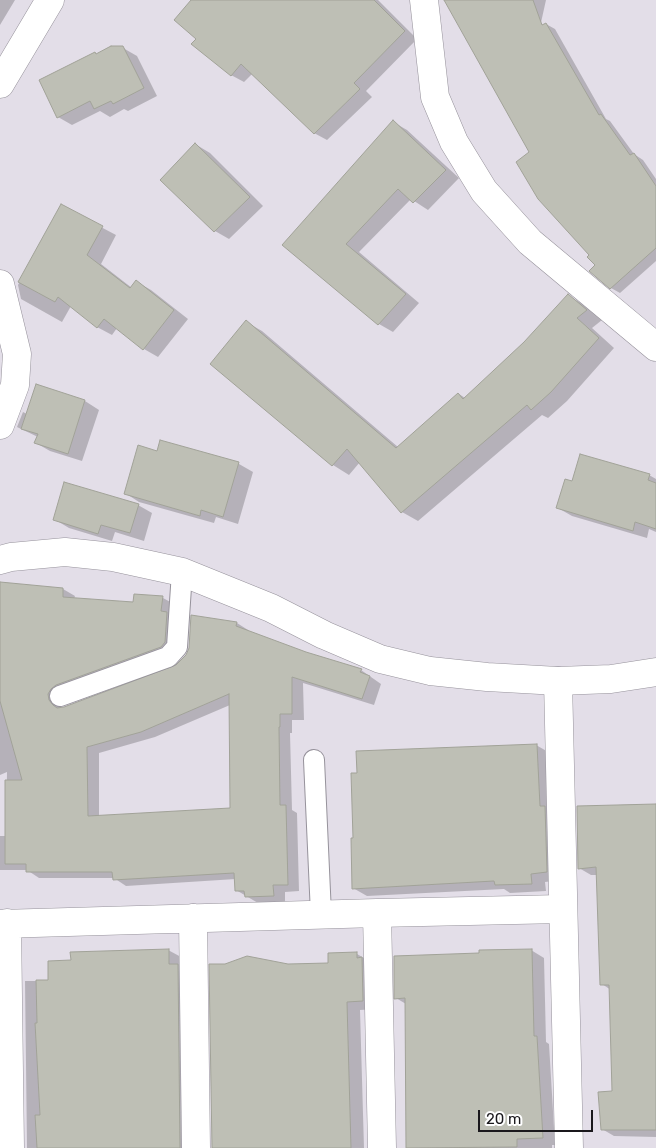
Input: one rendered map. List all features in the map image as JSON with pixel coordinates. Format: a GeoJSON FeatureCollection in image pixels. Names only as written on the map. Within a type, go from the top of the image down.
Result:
{"type":"FeatureCollection","features":[{"type":"Feature","properties":{"kind":"street"},"geometry":{"type":"LineString","coordinates":[[0,84],[50,0]]}},
{"type":"Feature","properties":{"kind":"street"},"geometry":{"type":"LineString","coordinates":[[424,0],[436,97],[454,142],[484,191],[530,242],[656,347]]}},
{"type":"Feature","properties":{"kind":"street"},"geometry":{"type":"LineString","coordinates":[[0,284],[17,354],[15,385],[0,425]]}},
{"type":"Feature","properties":{"kind":"street"},"geometry":{"type":"LineString","coordinates":[[0,560],[12,557],[65,552],[113,557],[182,572],[271,608],[324,635],[380,659],[430,671],[487,678],[558,681],[611,679],[656,672]]}},
{"type":"Feature","properties":{"kind":"street"},"geometry":{"type":"LineString","coordinates":[[558,681],[569,1148]]}},
{"type":"Feature","properties":{"kind":"street"},"geometry":{"type":"LineString","coordinates":[[10,1148],[3,923],[377,912],[562,909]]}},
{"type":"Feature","properties":{"kind":"street"},"geometry":{"type":"LineString","coordinates":[[377,912],[382,1148]]}},
{"type":"Feature","properties":{"kind":"street"},"geometry":{"type":"LineString","coordinates":[[193,918],[196,1148]]}},
{"type":"Feature","properties":{"kind":"lane"},"geometry":{"type":"LineString","coordinates":[[60,696],[168,658],[177,647],[182,572]]}},
{"type":"Feature","properties":{"kind":"lane"},"geometry":{"type":"LineString","coordinates":[[314,760],[321,914]]}},
{"type":"Feature","properties":{"kind":"building"},"geometry":{"type":"Polygon","coordinates":[[[191,0],[374,0],[405,31],[354,83],[360,89],[314,134],[241,64],[231,76],[191,44],[196,39],[174,20],[191,0]]]}},
{"type":"Feature","properties":{"kind":"building"},"geometry":{"type":"Polygon","coordinates":[[[444,0],[533,0],[542,25],[546,23],[599,115],[601,114],[630,155],[634,153],[656,186],[656,248],[610,289],[589,271],[595,265],[587,257],[589,255],[538,199],[516,162],[529,152],[444,0]]]}},
{"type":"Feature","properties":{"kind":"building"},"geometry":{"type":"Polygon","coordinates":[[[111,46],[123,46],[144,88],[113,104],[111,101],[94,109],[90,101],[57,118],[39,80],[111,46]]]}},
{"type":"Feature","properties":{"kind":"building"},"geometry":{"type":"Polygon","coordinates":[[[393,120],[446,170],[413,203],[398,189],[346,244],[406,294],[378,325],[282,245],[393,120]]]}},
{"type":"Feature","properties":{"kind":"building"},"geometry":{"type":"Polygon","coordinates":[[[195,143],[250,197],[214,232],[160,180],[195,143]]]}},
{"type":"Feature","properties":{"kind":"building"},"geometry":{"type":"Polygon","coordinates":[[[61,204],[103,226],[87,255],[130,288],[136,280],[174,310],[143,350],[104,319],[97,328],[58,297],[55,302],[18,282],[61,204]]]}},
{"type":"Feature","properties":{"kind":"building"},"geometry":{"type":"Polygon","coordinates":[[[568,294],[587,310],[577,318],[599,338],[551,392],[531,410],[527,405],[401,513],[347,449],[332,466],[210,364],[246,320],[396,448],[458,393],[463,399],[524,342],[568,294]]]}},
{"type":"Feature","properties":{"kind":"building"},"geometry":{"type":"Polygon","coordinates":[[[36,384],[85,400],[68,454],[34,443],[38,434],[21,429],[36,384]]]}},
{"type":"Feature","properties":{"kind":"building"},"geometry":{"type":"Polygon","coordinates":[[[160,440],[239,462],[223,517],[201,510],[200,516],[124,494],[138,445],[157,451],[160,440]]]}},
{"type":"Feature","properties":{"kind":"building"},"geometry":{"type":"Polygon","coordinates":[[[580,454],[650,474],[648,480],[656,483],[656,529],[635,522],[633,531],[556,508],[565,479],[572,481],[580,454]]]}},
{"type":"Feature","properties":{"kind":"building"},"geometry":{"type":"Polygon","coordinates":[[[64,482],[139,504],[130,533],[101,525],[98,534],[53,520],[64,482]]]}},
{"type":"Feature","properties":{"kind":"building"},"geometry":{"type":"Polygon","coordinates":[[[0,582],[63,588],[63,597],[133,602],[134,594],[163,596],[161,611],[167,612],[165,642],[161,647],[56,685],[48,694],[49,700],[57,708],[176,665],[186,655],[189,648],[191,615],[237,622],[236,626],[306,652],[362,669],[360,672],[370,676],[362,699],[292,677],[292,714],[280,714],[279,727],[280,805],[286,805],[288,885],[273,885],[274,896],[245,897],[244,891],[235,891],[234,873],[113,880],[112,872],[26,872],[26,864],[5,864],[5,780],[22,780],[0,701],[0,582]],[[229,694],[141,732],[87,747],[88,816],[230,808],[229,694]]]}},
{"type":"Feature","properties":{"kind":"building"},"geometry":{"type":"Polygon","coordinates":[[[537,744],[540,806],[545,806],[547,872],[531,874],[532,884],[495,885],[494,881],[352,889],[351,773],[357,773],[356,751],[537,744]]]}},
{"type":"Feature","properties":{"kind":"building"},"geometry":{"type":"Polygon","coordinates":[[[656,804],[656,1130],[601,1130],[598,1092],[612,1091],[609,985],[600,985],[596,867],[578,869],[577,806],[656,804]]]}},
{"type":"Feature","properties":{"kind":"building"},"geometry":{"type":"Polygon","coordinates":[[[169,949],[169,964],[178,964],[180,1148],[37,1148],[35,1115],[40,1115],[35,1023],[37,1023],[36,980],[48,980],[48,961],[71,960],[70,952],[169,949]]]}},
{"type":"Feature","properties":{"kind":"building"},"geometry":{"type":"Polygon","coordinates":[[[532,949],[534,1036],[537,1036],[543,1138],[517,1139],[517,1147],[406,1148],[405,998],[394,999],[394,956],[479,953],[479,950],[532,949]]]}},
{"type":"Feature","properties":{"kind":"building"},"geometry":{"type":"Polygon","coordinates":[[[357,952],[357,958],[362,957],[363,1001],[347,1002],[351,1148],[212,1148],[209,964],[225,964],[247,956],[288,964],[328,963],[328,953],[357,952]]]}}]}
